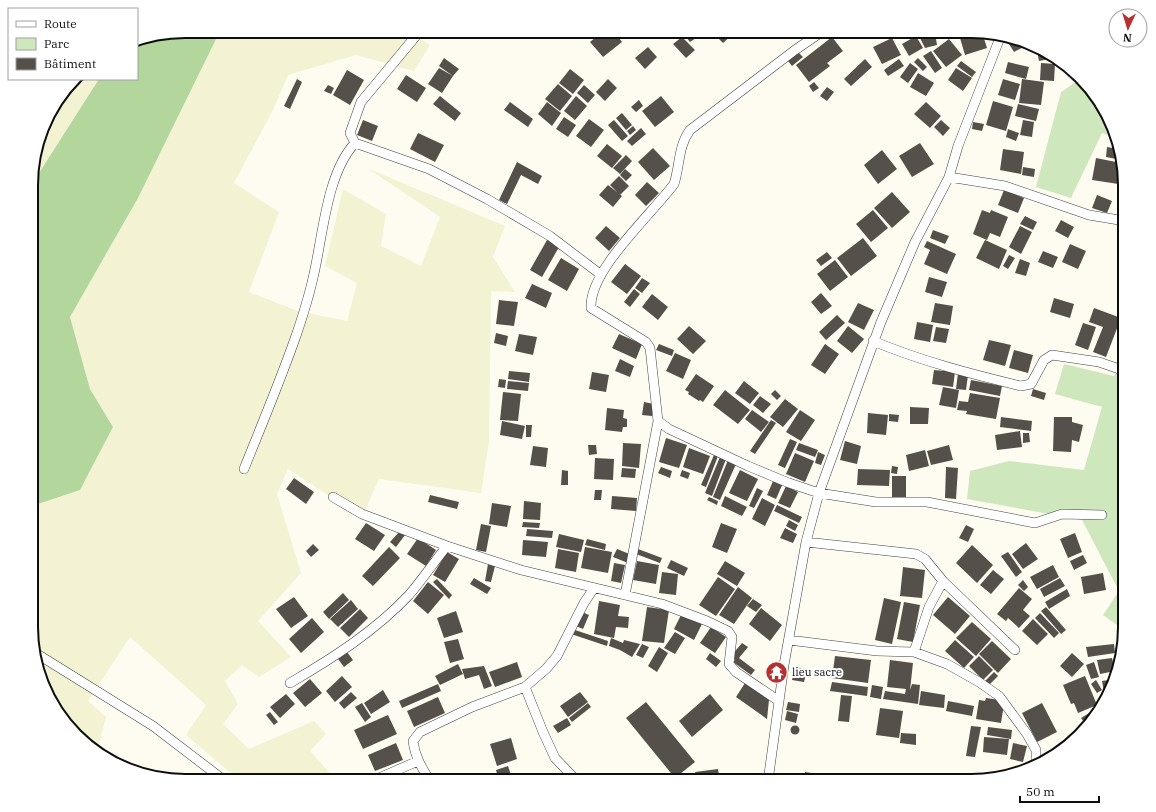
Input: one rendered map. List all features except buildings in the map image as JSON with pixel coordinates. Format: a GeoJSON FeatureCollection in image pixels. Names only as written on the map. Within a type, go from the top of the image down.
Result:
{"type":"FeatureCollection","features":[{"type":"Feature","properties":{"kind":"street"},"geometry":{"type":"LineString","coordinates":[[414,38],[361,102],[350,132],[355,143],[429,169],[487,200],[550,236],[600,274]]}},
{"type":"Feature","properties":{"kind":"street"},"geometry":{"type":"LineString","coordinates":[[625,595],[658,421],[650,348],[646,342],[591,308],[590,301],[600,274],[674,184],[678,173],[682,145],[690,130],[813,38]]}},
{"type":"Feature","properties":{"kind":"street"},"geometry":{"type":"LineString","coordinates":[[769,774],[779,701],[806,542],[819,492],[873,342],[915,242],[949,177],[958,146],[999,41]]}},
{"type":"Feature","properties":{"kind":"street"},"geometry":{"type":"LineString","coordinates":[[244,469],[297,333],[313,278],[336,174],[346,152],[355,143]]}},
{"type":"Feature","properties":{"kind":"street"},"geometry":{"type":"LineString","coordinates":[[949,177],[1004,186],[1089,215],[1118,220]]}},
{"type":"Feature","properties":{"kind":"street"},"geometry":{"type":"LineString","coordinates":[[873,342],[897,351],[1021,386],[1031,384],[1044,360],[1052,355],[1099,362],[1118,369]]}},
{"type":"Feature","properties":{"kind":"street"},"geometry":{"type":"LineString","coordinates":[[658,421],[669,429],[748,466],[789,483],[819,492],[876,502],[927,502],[1035,523],[1062,514],[1102,515]]}},
{"type":"Feature","properties":{"kind":"street"},"geometry":{"type":"LineString","coordinates":[[333,497],[362,514],[447,546],[521,570],[662,604],[728,630],[732,637],[729,664],[736,672],[779,701]]}},
{"type":"Feature","properties":{"kind":"street"},"geometry":{"type":"LineString","coordinates":[[806,542],[916,554],[925,559],[943,580],[1015,650]]}},
{"type":"Feature","properties":{"kind":"street"},"geometry":{"type":"LineString","coordinates":[[290,683],[334,657],[363,636],[408,595],[447,546]]}},
{"type":"Feature","properties":{"kind":"street"},"geometry":{"type":"LineString","coordinates":[[914,652],[929,607],[943,580]]}},
{"type":"Feature","properties":{"kind":"street"},"geometry":{"type":"LineString","coordinates":[[426,774],[418,761],[414,741],[420,732],[472,707],[525,687],[546,669],[557,656],[584,602],[594,588]]}},
{"type":"Feature","properties":{"kind":"street"},"geometry":{"type":"LineString","coordinates":[[789,640],[877,651],[914,652],[947,664],[979,682],[999,696],[1027,734],[1036,750],[1037,759]]}},
{"type":"Feature","properties":{"kind":"street"},"geometry":{"type":"LineString","coordinates":[[41,656],[153,726],[216,774]]}},
{"type":"Feature","properties":{"kind":"street"},"geometry":{"type":"LineString","coordinates":[[525,687],[555,758],[570,774]]}},
{"type":"Feature","properties":{"kind":"street"},"geometry":{"type":"LineString","coordinates":[[388,774],[418,761]]}},
{"type":"Feature","properties":{"kind":"green space"},"geometry":{"type":"Polygon","coordinates":[[[217,38],[420,38],[430,45],[414,71],[356,55],[288,75],[273,110],[234,183],[279,212],[249,292],[298,311],[347,321],[357,283],[325,266],[343,189],[386,214],[381,246],[421,266],[440,217],[367,168],[505,226],[493,257],[515,292],[491,291],[489,442],[481,493],[379,479],[362,517],[288,469],[277,494],[301,573],[258,621],[291,657],[259,677],[242,665],[225,681],[238,704],[223,724],[249,749],[314,721],[326,734],[310,751],[331,774],[232,774],[186,735],[206,705],[130,637],[88,701],[106,717],[99,746],[81,731],[68,716],[49,683],[43,665],[38,636],[38,504],[80,490],[113,427],[90,389],[70,317],[138,198],[217,38]]]}},
{"type":"Feature","properties":{"kind":"green space"},"geometry":{"type":"Polygon","coordinates":[[[217,38],[138,198],[70,317],[90,389],[113,427],[80,490],[38,504],[38,176],[98,80],[138,80],[138,46],[166,39],[217,38]]]}},
{"type":"Feature","properties":{"kind":"green space"},"geometry":{"type":"Polygon","coordinates":[[[82,80],[98,80],[38,174],[43,147],[49,129],[63,103],[82,80]]]}},
{"type":"Feature","properties":{"kind":"green space"},"geometry":{"type":"Polygon","coordinates":[[[1076,82],[1093,103],[1103,120],[1109,135],[1102,133],[1071,198],[1036,187],[1061,92],[1076,82]]]}},
{"type":"Feature","properties":{"kind":"green space"},"geometry":{"type":"Polygon","coordinates":[[[1064,364],[1114,376],[1118,369],[1118,589],[1082,520],[967,499],[970,471],[1009,461],[1084,470],[1102,407],[1055,394],[1064,364]]]}},
{"type":"Feature","properties":{"kind":"green space"},"geometry":{"type":"Polygon","coordinates":[[[1118,592],[1118,626],[1103,615],[1118,592]]]}},
{"type":"Feature","properties":{"kind":"place","name":"lieu sacre"},"geometry":{"type":"Point","coordinates":[776,672]}}]}
